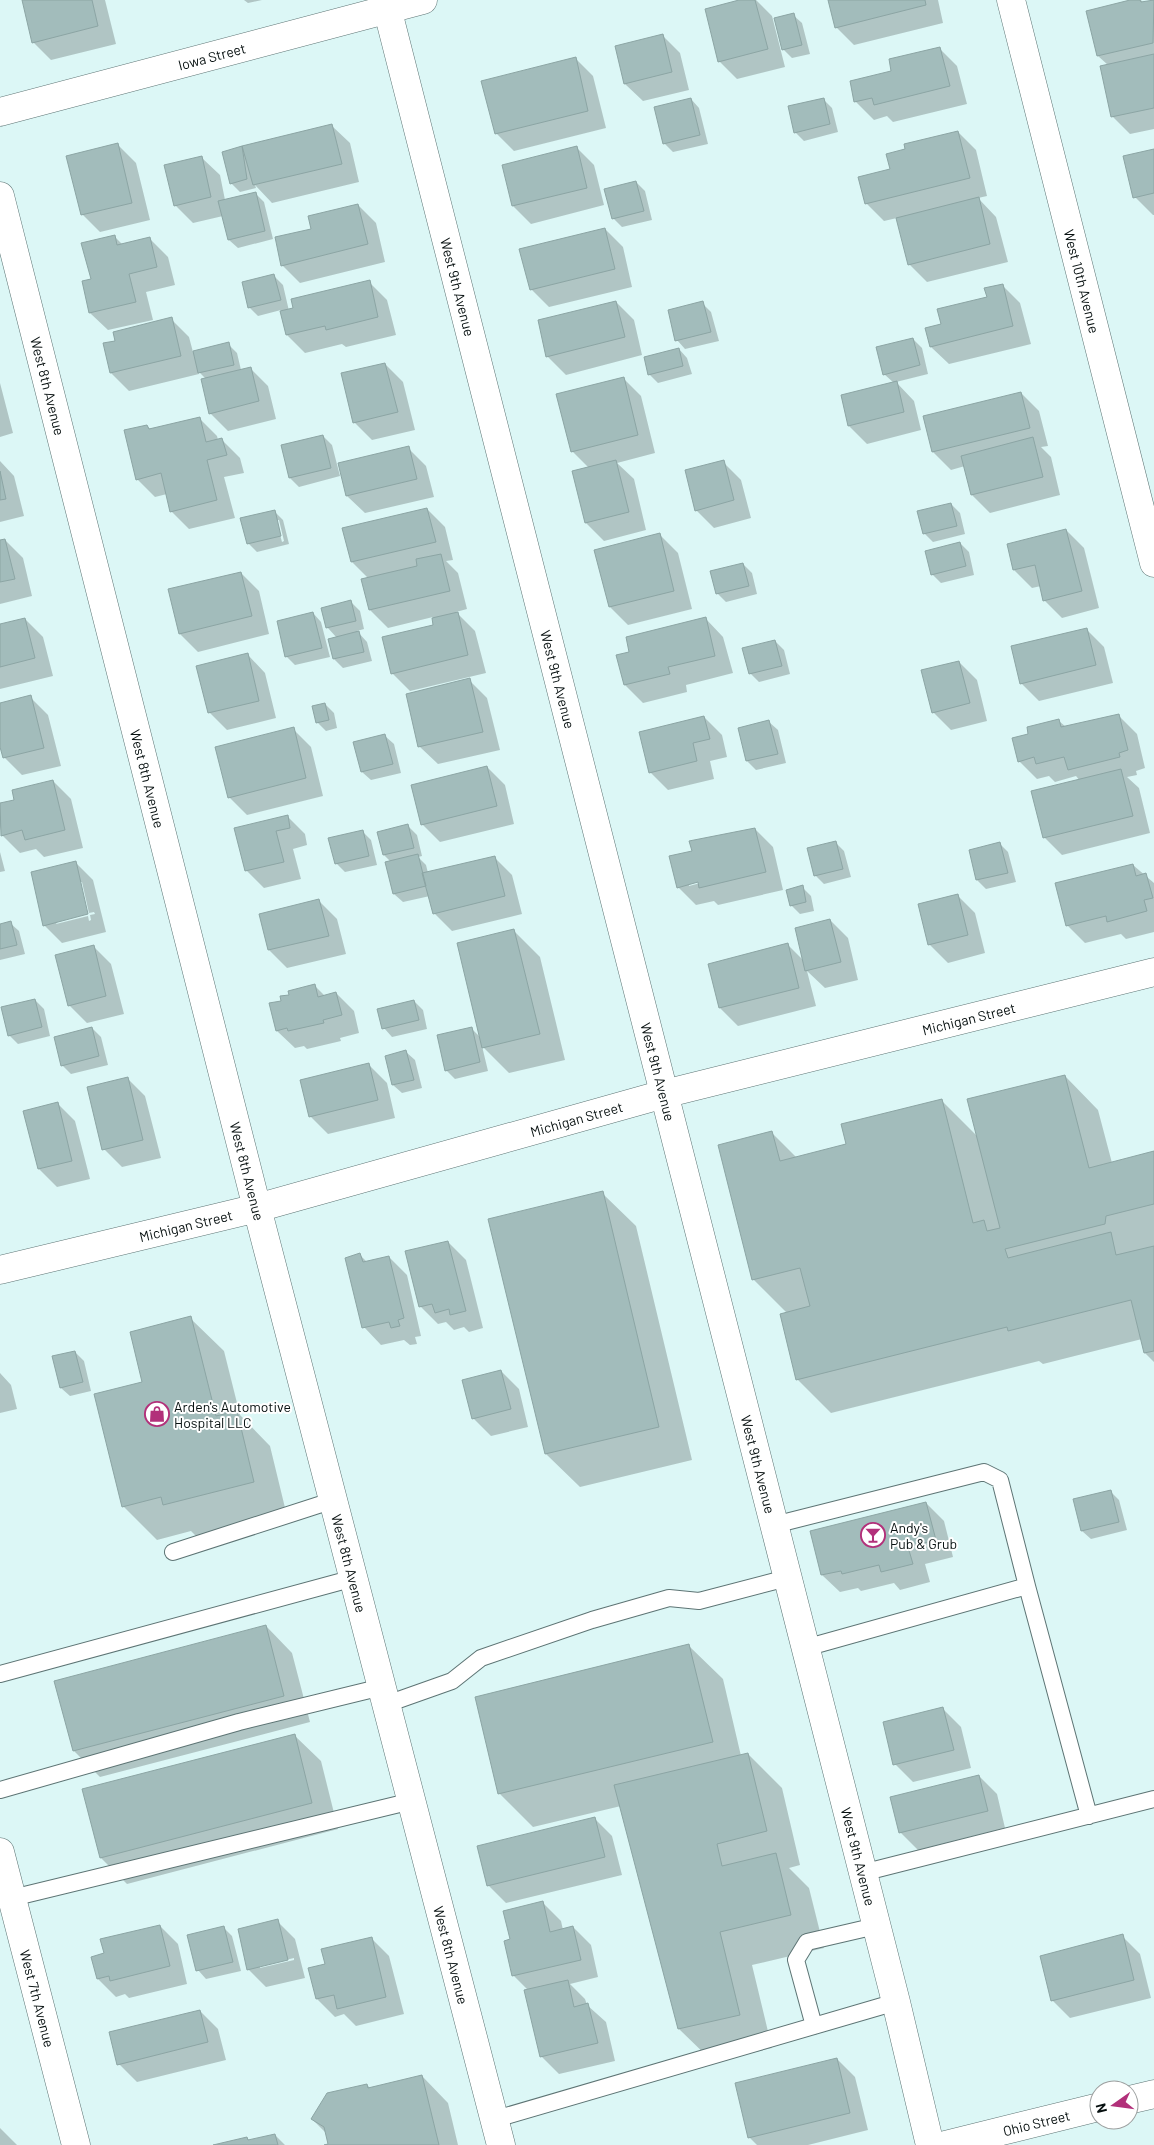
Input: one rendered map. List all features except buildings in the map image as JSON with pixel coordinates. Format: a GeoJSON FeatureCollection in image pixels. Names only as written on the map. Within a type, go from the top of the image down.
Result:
{"type":"FeatureCollection","features":[{"type":"Feature","properties":{"kind":"street","name":"Iowa Street"},"geometry":{"type":"LineString","coordinates":[[0,112],[386,4],[423,0]]}},
{"type":"Feature","properties":{"kind":"street","name":"West 10th Avenue"},"geometry":{"type":"LineString","coordinates":[[1011,0],[1154,563]]}},
{"type":"Feature","properties":{"kind":"street","name":"West 9th Avenue"},"geometry":{"type":"LineString","coordinates":[[386,4],[896,2002],[930,2145]]}},
{"type":"Feature","properties":{"kind":"street","name":"West 8th Avenue"},"geometry":{"type":"LineString","coordinates":[[0,196],[257,1208],[498,2132]]}},
{"type":"Feature","properties":{"kind":"street","name":"Michigan Street"},"geometry":{"type":"LineString","coordinates":[[0,1270],[257,1208],[664,1094],[1154,972]]}},
{"type":"Feature","properties":{"kind":"street","name":"West 7th Avenue"},"geometry":{"type":"LineString","coordinates":[[0,1852],[76,2145]]}},
{"type":"Feature","properties":{"kind":"street"},"geometry":{"type":"LineString","coordinates":[[1139,2098],[1154,2094]]}},
{"type":"Feature","properties":{"kind":"street","name":"Ohio Street"},"geometry":{"type":"LineString","coordinates":[[945,2145],[1089,2109]]}},
{"type":"Feature","properties":{"kind":"lane"},"geometry":{"type":"LineString","coordinates":[[774,1525],[984,1472],[1000,1480],[1089,1816]]}},
{"type":"Feature","properties":{"kind":"lane"},"geometry":{"type":"LineString","coordinates":[[173,1552],[334,1500]]}},
{"type":"Feature","properties":{"kind":"lane"},"geometry":{"type":"LineString","coordinates":[[0,1674],[354,1578]]}},
{"type":"Feature","properties":{"kind":"lane"},"geometry":{"type":"LineString","coordinates":[[0,1790],[239,1722],[385,1696],[452,1681],[480,1658],[592,1620],[669,1598],[698,1601],[787,1578]]}},
{"type":"Feature","properties":{"kind":"lane"},"geometry":{"type":"LineString","coordinates":[[805,1648],[1027,1586]]}},
{"type":"Feature","properties":{"kind":"lane"},"geometry":{"type":"LineString","coordinates":[[862,1873],[1154,1799]]}},
{"type":"Feature","properties":{"kind":"lane"},"geometry":{"type":"LineString","coordinates":[[12,1898],[412,1801]]}},
{"type":"Feature","properties":{"kind":"lane"},"geometry":{"type":"LineString","coordinates":[[814,2026],[796,1960],[807,1942],[876,1926]]}},
{"type":"Feature","properties":{"kind":"lane"},"geometry":{"type":"LineString","coordinates":[[498,2132],[814,2026],[896,2002]]}},
{"type":"Feature","properties":{"kind":"place","name":"Arden's Automotive Hospital LLC"},"geometry":{"type":"Point","coordinates":[157,1414]}},
{"type":"Feature","properties":{"kind":"place","name":"Andy's Pub & Grub"},"geometry":{"type":"Point","coordinates":[873,1535]}}]}
